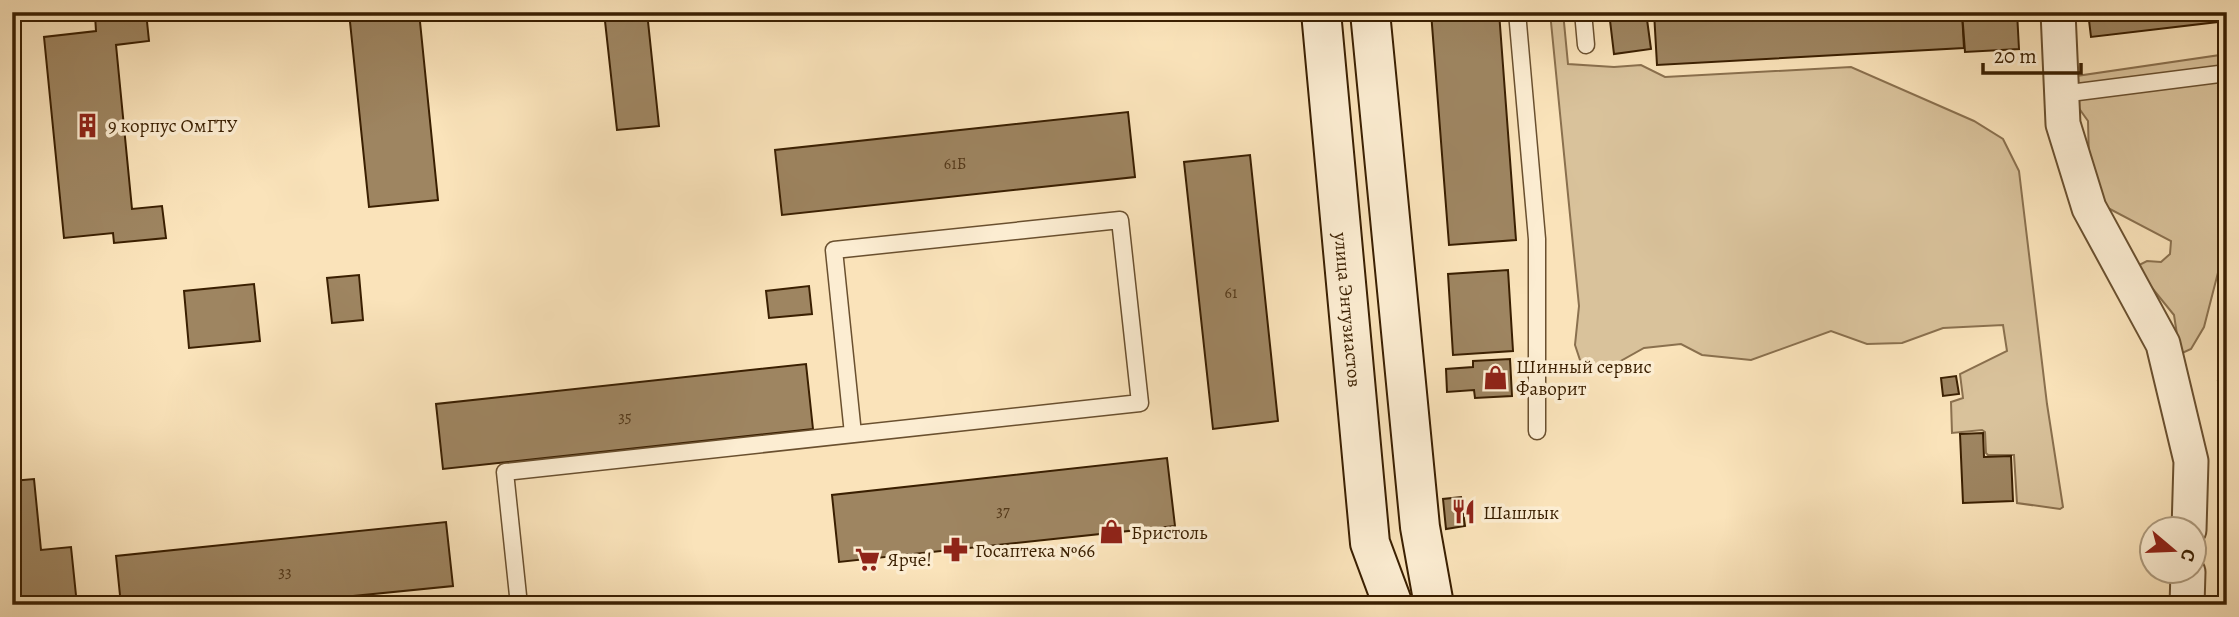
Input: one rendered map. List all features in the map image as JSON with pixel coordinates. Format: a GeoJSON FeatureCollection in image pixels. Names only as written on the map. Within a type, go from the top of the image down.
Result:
{"type":"FeatureCollection","features":[{"type":"Feature","properties":{"kind":"main road","name":"улица Энтузиастов"},"geometry":{"type":"LineString","coordinates":[[1321,12],[1370,543],[1393,605]]}},
{"type":"Feature","properties":{"kind":"main road"},"geometry":{"type":"LineString","coordinates":[[1370,12],[1420,527],[1433,605]]}},
{"type":"Feature","properties":{"kind":"street"},"geometry":{"type":"LineString","coordinates":[[2058,12],[2063,124],[2089,208],[2163,344],[2191,461],[2189,516]]}},
{"type":"Feature","properties":{"kind":"street"},"geometry":{"type":"LineString","coordinates":[[2187,605],[2188,586]]}},
{"type":"Feature","properties":{"kind":"lane"},"geometry":{"type":"LineString","coordinates":[[1517,12],[1537,239],[1537,431]]}},
{"type":"Feature","properties":{"kind":"lane"},"geometry":{"type":"LineString","coordinates":[[1583,12],[1586,45]]}},
{"type":"Feature","properties":{"kind":"lane"},"geometry":{"type":"LineString","coordinates":[[2062,94],[2227,73]]}},
{"type":"Feature","properties":{"kind":"lane"},"geometry":{"type":"LineString","coordinates":[[519,605],[505,472],[1140,403],[1120,220],[834,250],[853,434]]}},
{"type":"Feature","properties":{"kind":"shaded area"},"geometry":{"type":"Polygon","coordinates":[[[1550,12],[1563,12],[1568,64],[1614,67],[1641,65],[1665,77],[1851,67],[1974,121],[2003,139],[2019,171],[2047,404],[2063,507],[2060,509],[2017,503],[2014,455],[1988,455],[1985,432],[1982,430],[1952,433],[1951,402],[1963,398],[1960,374],[2007,351],[2003,325],[1943,328],[1902,343],[1867,344],[1831,331],[1751,360],[1702,355],[1681,344],[1644,348],[1601,372],[1583,369],[1575,345],[1579,306],[1550,12]]]}},
{"type":"Feature","properties":{"kind":"shaded area"},"geometry":{"type":"Polygon","coordinates":[[[2227,54],[2227,253],[2222,257],[2204,327],[2191,349],[2180,354],[2174,315],[2135,267],[2147,261],[2161,262],[2170,254],[2171,241],[2106,207],[2089,160],[2088,121],[2066,90],[2070,77],[2227,54]]]}},
{"type":"Feature","properties":{"kind":"building","name":"9 корпус ОмГТУ"},"geometry":{"type":"Polygon","coordinates":[[[146,12],[149,41],[116,45],[132,209],[162,206],[166,238],[114,243],[113,233],[64,238],[44,37],[96,31],[95,15],[146,12]]]}},
{"type":"Feature","properties":{"kind":"building"},"geometry":{"type":"Polygon","coordinates":[[[349,12],[419,12],[438,200],[369,207],[349,12]]]}},
{"type":"Feature","properties":{"kind":"building"},"geometry":{"type":"Polygon","coordinates":[[[604,12],[647,12],[659,126],[617,130],[604,12]]]}},
{"type":"Feature","properties":{"kind":"building"},"geometry":{"type":"Polygon","coordinates":[[[1431,12],[1499,12],[1516,240],[1449,245],[1431,12]]]}},
{"type":"Feature","properties":{"kind":"building"},"geometry":{"type":"Polygon","coordinates":[[[1609,12],[1646,12],[1651,49],[1614,54],[1609,12]]]}},
{"type":"Feature","properties":{"kind":"building"},"geometry":{"type":"Polygon","coordinates":[[[1654,12],[1962,12],[1964,48],[1657,65],[1654,12]]]}},
{"type":"Feature","properties":{"kind":"building"},"geometry":{"type":"Polygon","coordinates":[[[1962,12],[2017,12],[2019,49],[1965,52],[1962,12]]]}},
{"type":"Feature","properties":{"kind":"building"},"geometry":{"type":"Polygon","coordinates":[[[2088,12],[2225,12],[2226,21],[2091,37],[2088,12]]]}},
{"type":"Feature","properties":{"kind":"building"},"geometry":{"type":"Polygon","coordinates":[[[1128,112],[1135,177],[782,215],[775,150],[1128,112]]]}},
{"type":"Feature","properties":{"kind":"building"},"geometry":{"type":"Polygon","coordinates":[[[1250,155],[1278,421],[1213,429],[1184,162],[1250,155]]]}},
{"type":"Feature","properties":{"kind":"building"},"geometry":{"type":"Polygon","coordinates":[[[1508,270],[1513,351],[1453,355],[1448,274],[1508,270]]]}},
{"type":"Feature","properties":{"kind":"building"},"geometry":{"type":"Polygon","coordinates":[[[359,275],[363,320],[332,323],[327,278],[359,275]]]}},
{"type":"Feature","properties":{"kind":"building"},"geometry":{"type":"Polygon","coordinates":[[[254,284],[260,341],[189,348],[184,291],[254,284]]]}},
{"type":"Feature","properties":{"kind":"building"},"geometry":{"type":"Polygon","coordinates":[[[809,286],[812,314],[769,318],[766,291],[809,286]]]}},
{"type":"Feature","properties":{"kind":"building"},"geometry":{"type":"Polygon","coordinates":[[[2227,334],[2227,382],[2218,380],[2227,334]]]}},
{"type":"Feature","properties":{"kind":"building"},"geometry":{"type":"Polygon","coordinates":[[[1510,359],[1512,396],[1475,398],[1474,390],[1447,392],[1446,369],[1473,367],[1473,361],[1510,359]]]}},
{"type":"Feature","properties":{"kind":"building"},"geometry":{"type":"Polygon","coordinates":[[[806,364],[813,429],[443,469],[436,404],[806,364]]]}},
{"type":"Feature","properties":{"kind":"building"},"geometry":{"type":"Polygon","coordinates":[[[1956,376],[1959,394],[1943,396],[1941,378],[1956,376]]]}},
{"type":"Feature","properties":{"kind":"building"},"geometry":{"type":"Polygon","coordinates":[[[1983,433],[1984,457],[2011,456],[2013,501],[1963,503],[1960,434],[1983,433]]]}},
{"type":"Feature","properties":{"kind":"building"},"geometry":{"type":"Polygon","coordinates":[[[1167,458],[1175,526],[839,562],[832,495],[1167,458]]]}},
{"type":"Feature","properties":{"kind":"building"},"geometry":{"type":"Polygon","coordinates":[[[34,479],[41,550],[71,547],[77,605],[12,605],[12,481],[34,479]]]}},
{"type":"Feature","properties":{"kind":"building"},"geometry":{"type":"Polygon","coordinates":[[[1461,497],[1465,526],[1446,529],[1443,499],[1461,497]]]}},
{"type":"Feature","properties":{"kind":"building"},"geometry":{"type":"Polygon","coordinates":[[[446,522],[453,586],[263,605],[121,605],[116,556],[446,522]]]}},
{"type":"Feature","properties":{"kind":"place","name":"9 корпус ОмГТУ"},"geometry":{"type":"Point","coordinates":[88,125]}},
{"type":"Feature","properties":{"kind":"place","name":"Шинный сервис Фаворит"},"geometry":{"type":"Point","coordinates":[1496,377]}},
{"type":"Feature","properties":{"kind":"place","name":"Шашлык"},"geometry":{"type":"Point","coordinates":[1463,512]}},
{"type":"Feature","properties":{"kind":"place","name":"Бристоль"},"geometry":{"type":"Point","coordinates":[1111,532]}},
{"type":"Feature","properties":{"kind":"place","name":"Госаптека №66"},"geometry":{"type":"Point","coordinates":[955,550]}},
{"type":"Feature","properties":{"kind":"place","name":"Ярче!"},"geometry":{"type":"Point","coordinates":[867,559]}}]}
